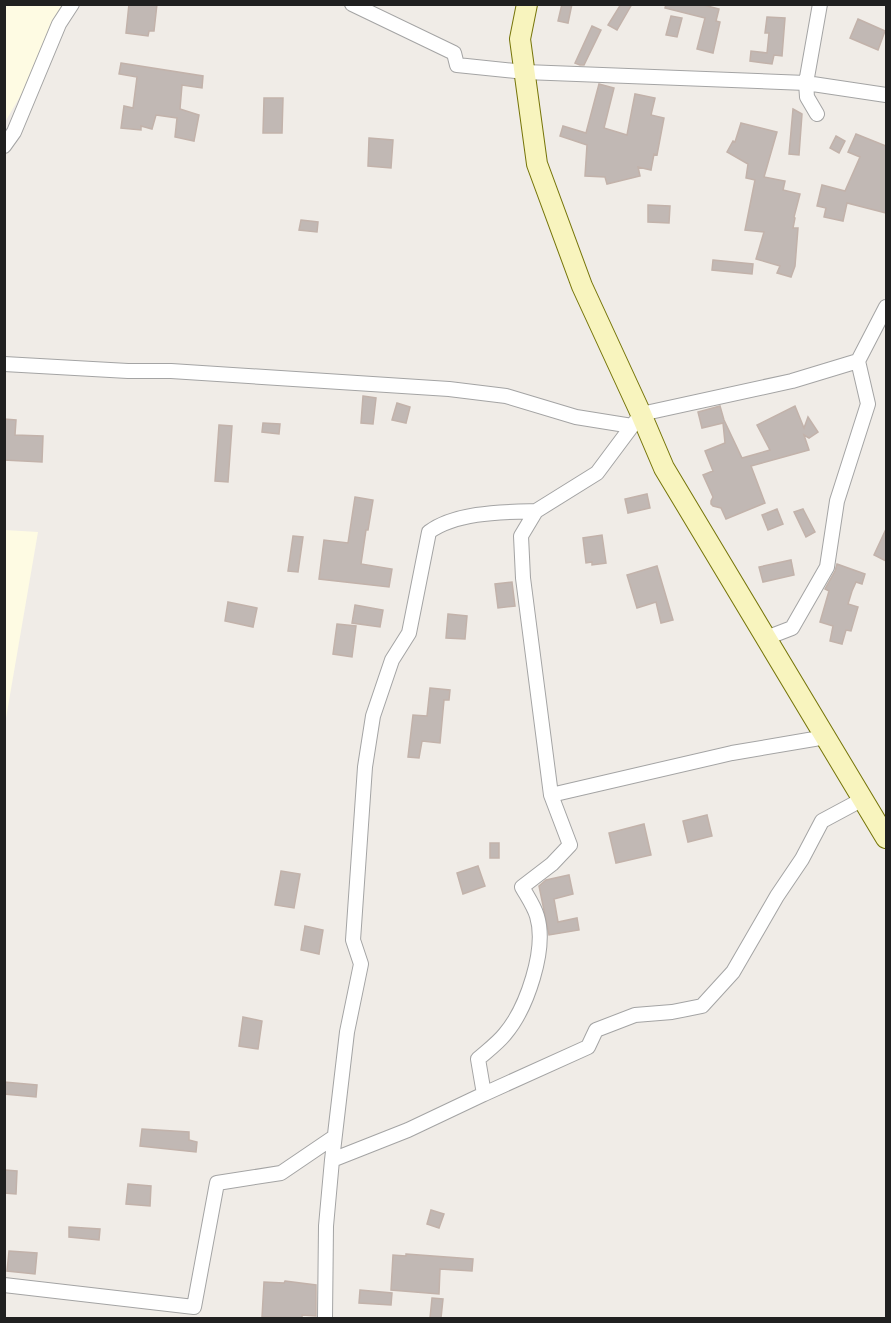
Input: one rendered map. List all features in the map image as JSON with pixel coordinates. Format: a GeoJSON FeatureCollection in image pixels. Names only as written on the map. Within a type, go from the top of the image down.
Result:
{"type":"FeatureCollection","features":[{"type":"Feature","properties":{"kind":"main road"},"geometry":{"type":"LineString","coordinates":[[527,4],[520,39],[537,164],[582,286],[637,420],[886,838]]}},
{"type":"Feature","properties":{"kind":"street"},"geometry":{"type":"LineString","coordinates":[[4,146],[14,132],[59,24],[72,4]]}},
{"type":"Feature","properties":{"kind":"street"},"geometry":{"type":"LineString","coordinates":[[352,4],[454,52],[457,65],[525,72],[806,83],[886,95]]}},
{"type":"Feature","properties":{"kind":"street"},"geometry":{"type":"LineString","coordinates":[[816,114],[807,97],[806,83],[820,4]]}},
{"type":"Feature","properties":{"kind":"street"},"geometry":{"type":"LineString","coordinates":[[766,638],[792,628],[827,567],[837,501],[868,404],[858,361],[886,307]]}},
{"type":"Feature","properties":{"kind":"street"},"geometry":{"type":"LineString","coordinates":[[4,364],[182,372],[449,389],[506,396],[576,417],[637,420],[792,381],[858,361]]}},
{"type":"Feature","properties":{"kind":"street"},"geometry":{"type":"LineString","coordinates":[[484,1094],[478,1059],[505,1035],[520,1012],[540,955],[537,917],[522,886],[552,864],[570,844],[551,795],[523,578],[521,536],[536,511],[597,473],[637,420]]}},
{"type":"Feature","properties":{"kind":"street"},"geometry":{"type":"LineString","coordinates":[[325,1318],[327,1226],[334,1137],[347,1032],[361,964],[353,940],[365,767],[373,716],[392,660],[408,633],[429,532],[439,525],[462,518],[536,511]]}},
{"type":"Feature","properties":{"kind":"street"},"geometry":{"type":"LineString","coordinates":[[551,795],[732,753],[826,737]]}},
{"type":"Feature","properties":{"kind":"street"},"geometry":{"type":"LineString","coordinates":[[332,1160],[408,1130],[588,1047],[596,1030],[635,1015],[672,1012],[702,1006],[733,972],[777,896],[802,859],[822,821],[863,799]]}},
{"type":"Feature","properties":{"kind":"street"},"geometry":{"type":"LineString","coordinates":[[4,1285],[194,1307],[217,1183],[281,1173],[334,1137]]}},
{"type":"Feature","properties":{"kind":"shaded area"},"geometry":{"type":"Polygon","coordinates":[[[5,5],[74,5],[5,122],[5,5]]]}},
{"type":"Feature","properties":{"kind":"shaded area"},"geometry":{"type":"Polygon","coordinates":[[[4,530],[38,532],[5,724],[4,530]]]}},
{"type":"Feature","properties":{"kind":"building"},"geometry":{"type":"Polygon","coordinates":[[[129,4],[157,4],[154,31],[149,31],[148,36],[126,33],[129,4]]]}},
{"type":"Feature","properties":{"kind":"building"},"geometry":{"type":"Polygon","coordinates":[[[562,4],[572,4],[568,23],[558,21],[562,4]]]}},
{"type":"Feature","properties":{"kind":"building"},"geometry":{"type":"Polygon","coordinates":[[[621,4],[632,4],[617,30],[608,25],[621,4]]]}},
{"type":"Feature","properties":{"kind":"building"},"geometry":{"type":"Polygon","coordinates":[[[666,4],[700,4],[719,9],[716,21],[720,22],[713,53],[697,49],[705,18],[665,8],[666,4]]]}},
{"type":"Feature","properties":{"kind":"building"},"geometry":{"type":"Polygon","coordinates":[[[671,16],[682,18],[677,37],[666,35],[671,16]]]}},
{"type":"Feature","properties":{"kind":"building"},"geometry":{"type":"Polygon","coordinates":[[[767,17],[785,18],[782,56],[774,55],[772,64],[750,61],[751,51],[767,53],[769,33],[765,33],[767,17]]]}},
{"type":"Feature","properties":{"kind":"building"},"geometry":{"type":"Polygon","coordinates":[[[858,19],[885,31],[878,50],[850,38],[858,19]]]}},
{"type":"Feature","properties":{"kind":"building"},"geometry":{"type":"Polygon","coordinates":[[[592,26],[601,30],[584,65],[580,65],[575,63],[592,26]]]}},
{"type":"Feature","properties":{"kind":"building"},"geometry":{"type":"Polygon","coordinates":[[[121,63],[203,76],[202,88],[182,85],[180,109],[199,115],[194,141],[175,137],[177,118],[156,115],[152,129],[141,126],[141,130],[121,128],[124,106],[133,108],[137,77],[119,74],[121,63]]]}},
{"type":"Feature","properties":{"kind":"building"},"geometry":{"type":"Polygon","coordinates":[[[599,84],[614,88],[604,128],[627,135],[635,94],[655,98],[651,115],[664,118],[657,155],[654,154],[651,170],[638,167],[640,176],[607,184],[605,177],[585,176],[587,145],[560,136],[563,126],[586,133],[599,84]]]}},
{"type":"Feature","properties":{"kind":"building"},"geometry":{"type":"Polygon","coordinates":[[[264,98],[283,98],[282,133],[263,133],[264,98]]]}},
{"type":"Feature","properties":{"kind":"building"},"geometry":{"type":"Polygon","coordinates":[[[793,109],[802,114],[799,155],[789,154],[793,109]]]}},
{"type":"Feature","properties":{"kind":"building"},"geometry":{"type":"Polygon","coordinates":[[[741,123],[777,132],[764,177],[785,181],[783,190],[800,194],[794,217],[793,228],[798,228],[795,266],[791,277],[777,273],[780,266],[756,259],[764,232],[745,230],[755,180],[746,178],[748,164],[727,152],[733,141],[735,142],[741,123]]]}},
{"type":"Feature","properties":{"kind":"building"},"geometry":{"type":"Polygon","coordinates":[[[856,134],[886,146],[886,213],[847,203],[843,221],[824,217],[826,208],[817,206],[822,185],[845,191],[860,157],[848,152],[856,134]]]}},
{"type":"Feature","properties":{"kind":"building"},"geometry":{"type":"Polygon","coordinates":[[[836,136],[845,141],[839,153],[830,148],[836,136]]]}},
{"type":"Feature","properties":{"kind":"building"},"geometry":{"type":"Polygon","coordinates":[[[369,138],[393,140],[391,168],[368,166],[369,138]]]}},
{"type":"Feature","properties":{"kind":"building"},"geometry":{"type":"Polygon","coordinates":[[[648,205],[670,206],[669,223],[648,222],[648,205]]]}},
{"type":"Feature","properties":{"kind":"building"},"geometry":{"type":"Polygon","coordinates":[[[301,220],[318,222],[317,232],[299,230],[301,220]]]}},
{"type":"Feature","properties":{"kind":"building"},"geometry":{"type":"Polygon","coordinates":[[[713,260],[753,264],[752,274],[712,270],[713,260]]]}},
{"type":"Feature","properties":{"kind":"building"},"geometry":{"type":"Polygon","coordinates":[[[363,396],[376,398],[373,424],[361,423],[363,396]]]}},
{"type":"Feature","properties":{"kind":"building"},"geometry":{"type":"Polygon","coordinates":[[[397,403],[410,407],[406,423],[392,420],[397,403]]]}},
{"type":"Feature","properties":{"kind":"building"},"geometry":{"type":"Polygon","coordinates":[[[720,406],[742,458],[770,450],[757,425],[795,406],[804,428],[808,417],[818,432],[809,438],[804,435],[809,450],[751,466],[765,503],[726,519],[721,508],[711,504],[713,497],[703,475],[713,471],[705,451],[725,443],[723,423],[702,428],[698,412],[720,406]]]}},
{"type":"Feature","properties":{"kind":"building"},"geometry":{"type":"Polygon","coordinates":[[[4,419],[16,420],[15,435],[43,436],[42,462],[4,460],[4,419]]]}},
{"type":"Feature","properties":{"kind":"building"},"geometry":{"type":"Polygon","coordinates":[[[263,423],[280,424],[279,434],[262,432],[263,423]]]}},
{"type":"Feature","properties":{"kind":"building"},"geometry":{"type":"Polygon","coordinates":[[[219,425],[232,426],[228,482],[215,481],[219,425]]]}},
{"type":"Feature","properties":{"kind":"building"},"geometry":{"type":"Polygon","coordinates":[[[647,494],[650,508],[628,513],[625,499],[647,494]]]}},
{"type":"Feature","properties":{"kind":"building"},"geometry":{"type":"Polygon","coordinates":[[[355,497],[373,500],[361,564],[392,569],[389,587],[319,579],[324,540],[348,543],[355,497]]]}},
{"type":"Feature","properties":{"kind":"building"},"geometry":{"type":"Polygon","coordinates":[[[777,509],[783,524],[768,530],[762,515],[777,509]]]}},
{"type":"Feature","properties":{"kind":"building"},"geometry":{"type":"Polygon","coordinates":[[[803,509],[815,532],[806,537],[794,512],[803,509]]]}},
{"type":"Feature","properties":{"kind":"building"},"geometry":{"type":"Polygon","coordinates":[[[886,529],[886,561],[874,555],[886,529]]]}},
{"type":"Feature","properties":{"kind":"building"},"geometry":{"type":"Polygon","coordinates":[[[602,535],[606,563],[592,565],[592,562],[586,563],[583,538],[602,535]]]}},
{"type":"Feature","properties":{"kind":"building"},"geometry":{"type":"Polygon","coordinates":[[[293,536],[303,537],[298,572],[288,571],[293,536]]]}},
{"type":"Feature","properties":{"kind":"building"},"geometry":{"type":"Polygon","coordinates":[[[791,560],[794,575],[763,582],[759,567],[791,560]]]}},
{"type":"Feature","properties":{"kind":"building"},"geometry":{"type":"Polygon","coordinates":[[[837,564],[865,574],[862,584],[856,582],[852,591],[848,604],[858,607],[851,631],[846,630],[842,644],[830,641],[833,626],[820,622],[829,591],[825,589],[837,564]]]}},
{"type":"Feature","properties":{"kind":"building"},"geometry":{"type":"Polygon","coordinates":[[[657,566],[673,620],[661,623],[656,602],[637,608],[627,575],[657,566]]]}},
{"type":"Feature","properties":{"kind":"building"},"geometry":{"type":"Polygon","coordinates":[[[512,582],[515,606],[498,608],[495,584],[512,582]]]}},
{"type":"Feature","properties":{"kind":"building"},"geometry":{"type":"Polygon","coordinates":[[[228,602],[257,608],[253,627],[225,621],[228,602]]]}},
{"type":"Feature","properties":{"kind":"building"},"geometry":{"type":"Polygon","coordinates":[[[355,605],[383,610],[380,627],[352,623],[355,605]]]}},
{"type":"Feature","properties":{"kind":"building"},"geometry":{"type":"Polygon","coordinates":[[[448,614],[467,616],[465,639],[446,638],[448,614]]]}},
{"type":"Feature","properties":{"kind":"building"},"geometry":{"type":"Polygon","coordinates":[[[337,624],[356,626],[352,657],[333,654],[337,624]]]}},
{"type":"Feature","properties":{"kind":"building"},"geometry":{"type":"Polygon","coordinates":[[[430,688],[450,690],[449,700],[444,700],[440,743],[422,741],[419,758],[408,757],[413,715],[427,716],[430,688]]]}},
{"type":"Feature","properties":{"kind":"building"},"geometry":{"type":"Polygon","coordinates":[[[707,815],[712,836],[688,842],[683,821],[707,815]]]}},
{"type":"Feature","properties":{"kind":"building"},"geometry":{"type":"Polygon","coordinates":[[[644,824],[651,855],[616,863],[609,833],[644,824]]]}},
{"type":"Feature","properties":{"kind":"building"},"geometry":{"type":"Polygon","coordinates":[[[490,843],[499,843],[499,858],[490,858],[490,843]]]}},
{"type":"Feature","properties":{"kind":"building"},"geometry":{"type":"Polygon","coordinates":[[[478,866],[485,886],[463,894],[457,873],[478,866]]]}},
{"type":"Feature","properties":{"kind":"building"},"geometry":{"type":"Polygon","coordinates":[[[281,871],[300,874],[294,908],[275,905],[281,871]]]}},
{"type":"Feature","properties":{"kind":"building"},"geometry":{"type":"Polygon","coordinates":[[[569,875],[573,894],[554,899],[558,922],[577,918],[579,930],[549,935],[539,886],[546,880],[569,875]]]}},
{"type":"Feature","properties":{"kind":"building"},"geometry":{"type":"Polygon","coordinates":[[[305,926],[323,930],[319,954],[301,950],[305,926]]]}},
{"type":"Feature","properties":{"kind":"building"},"geometry":{"type":"Polygon","coordinates":[[[243,1017],[262,1021],[258,1049],[239,1046],[243,1017]]]}},
{"type":"Feature","properties":{"kind":"building"},"geometry":{"type":"Polygon","coordinates":[[[4,1082],[37,1085],[36,1097],[4,1094],[4,1082]]]}},
{"type":"Feature","properties":{"kind":"building"},"geometry":{"type":"Polygon","coordinates":[[[142,1129],[189,1132],[189,1140],[197,1142],[196,1152],[140,1146],[142,1129]]]}},
{"type":"Feature","properties":{"kind":"building"},"geometry":{"type":"Polygon","coordinates":[[[5,1170],[17,1171],[16,1194],[4,1193],[5,1170]]]}},
{"type":"Feature","properties":{"kind":"building"},"geometry":{"type":"Polygon","coordinates":[[[128,1184],[151,1186],[150,1206],[126,1204],[128,1184]]]}},
{"type":"Feature","properties":{"kind":"building"},"geometry":{"type":"Polygon","coordinates":[[[431,1210],[444,1214],[439,1228],[427,1224],[431,1210]]]}},
{"type":"Feature","properties":{"kind":"building"},"geometry":{"type":"Polygon","coordinates":[[[69,1227],[100,1229],[99,1240],[69,1237],[69,1227]]]}},
{"type":"Feature","properties":{"kind":"building"},"geometry":{"type":"Polygon","coordinates":[[[9,1251],[37,1253],[35,1274],[7,1271],[9,1251]]]}},
{"type":"Feature","properties":{"kind":"building"},"geometry":{"type":"Polygon","coordinates":[[[406,1254],[473,1259],[472,1271],[440,1269],[439,1294],[391,1290],[393,1255],[406,1256],[406,1254]]]}},
{"type":"Feature","properties":{"kind":"building"},"geometry":{"type":"Polygon","coordinates":[[[285,1281],[316,1285],[316,1316],[262,1317],[264,1282],[284,1283],[285,1281]]]}},
{"type":"Feature","properties":{"kind":"building"},"geometry":{"type":"Polygon","coordinates":[[[360,1290],[392,1293],[391,1305],[359,1303],[360,1290]]]}},
{"type":"Feature","properties":{"kind":"building"},"geometry":{"type":"Polygon","coordinates":[[[432,1298],[443,1299],[441,1318],[430,1318],[432,1298]]]}}]}
